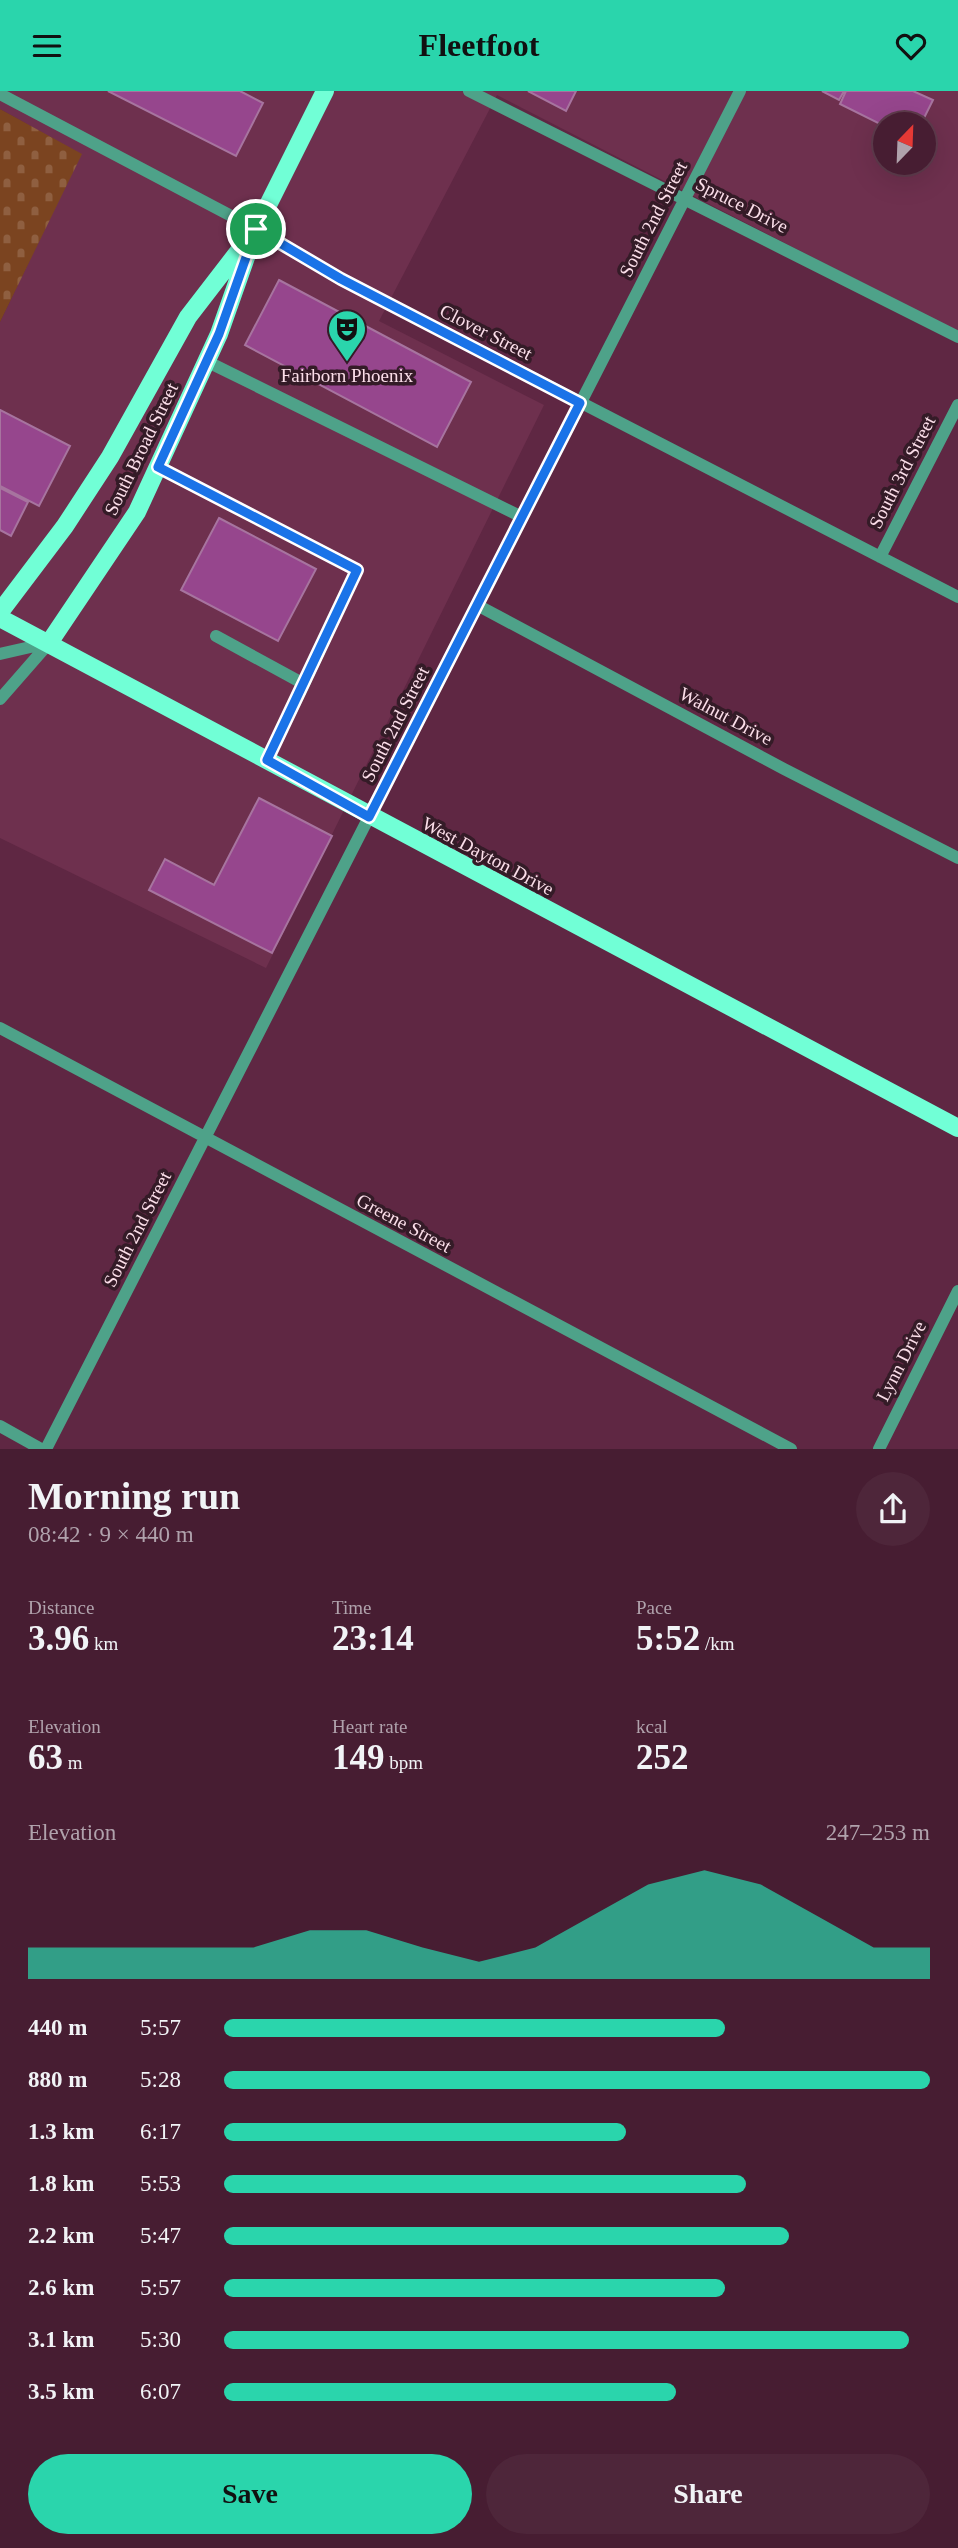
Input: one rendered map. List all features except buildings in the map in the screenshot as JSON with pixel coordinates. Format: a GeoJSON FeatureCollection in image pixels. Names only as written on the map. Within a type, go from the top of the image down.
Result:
{"type":"FeatureCollection","features":[{"type":"Feature","properties":{"kind":"main road","name":"South Broad Street"},"geometry":{"type":"LineString","coordinates":[[49,643],[137,512],[206,361],[256,229],[326,91]]}},
{"type":"Feature","properties":{"kind":"main road","name":"South Broad Street"},"geometry":{"type":"LineString","coordinates":[[0,612],[65,526],[110,457],[188,317],[256,229]]}},
{"type":"Feature","properties":{"kind":"main road","name":"West Dayton Drive"},"geometry":{"type":"LineString","coordinates":[[0,618],[369,817],[958,1128]]}},
{"type":"Feature","properties":{"kind":"street","name":"Spruce Drive"},"geometry":{"type":"LineString","coordinates":[[469,91],[958,337]]}},
{"type":"Feature","properties":{"kind":"street","name":"South 2nd Street"},"geometry":{"type":"LineString","coordinates":[[43,1449],[205,1139],[740,91]]}},
{"type":"Feature","properties":{"kind":"street","name":"Clover Street"},"geometry":{"type":"LineString","coordinates":[[0,95],[256,229],[341,279],[958,597]]}},
{"type":"Feature","properties":{"kind":"street"},"geometry":{"type":"LineString","coordinates":[[206,361],[522,517]]}},
{"type":"Feature","properties":{"kind":"street","name":"South 3rd Street"},"geometry":{"type":"LineString","coordinates":[[880,557],[958,405]]}},
{"type":"Feature","properties":{"kind":"street"},"geometry":{"type":"LineString","coordinates":[[158,467],[357,570],[267,760]]}},
{"type":"Feature","properties":{"kind":"street","name":"Walnut Drive"},"geometry":{"type":"LineString","coordinates":[[477,605],[784,769],[958,858]]}},
{"type":"Feature","properties":{"kind":"street"},"geometry":{"type":"LineString","coordinates":[[216,636],[304,684]]}},
{"type":"Feature","properties":{"kind":"street"},"geometry":{"type":"LineString","coordinates":[[0,653],[49,643]]}},
{"type":"Feature","properties":{"kind":"street","name":"South Broad Street"},"geometry":{"type":"LineString","coordinates":[[0,699],[49,643]]}},
{"type":"Feature","properties":{"kind":"street","name":"Greene Street"},"geometry":{"type":"LineString","coordinates":[[0,1028],[791,1449]]}},
{"type":"Feature","properties":{"kind":"street","name":"Lynn Drive"},"geometry":{"type":"LineString","coordinates":[[879,1449],[958,1291]]}},
{"type":"Feature","properties":{"kind":"street"},"geometry":{"type":"LineString","coordinates":[[0,1426],[43,1449]]}},
{"type":"Feature","properties":{"kind":"shaded area"},"geometry":{"type":"Polygon","coordinates":[[[0,91],[958,91],[958,332],[497,95],[379,321],[544,405],[266,968],[0,838],[0,322],[81,154],[0,109],[0,91]]]}},
{"type":"Feature","properties":{"kind":"green space"},"geometry":{"type":"Polygon","coordinates":[[[0,109],[82,154],[0,322],[0,109]]]}},
{"type":"Feature","properties":{"kind":"place","name":"Fairborn Phoenix"},"geometry":{"type":"Point","coordinates":[347,363]}},
{"type":"Feature","properties":{"kind":"route"},"geometry":{"type":"LineString","coordinates":[[256,229],[341,279],[580,403],[369,817],[267,760],[357,570],[158,467],[219,334],[256,229]]}}]}
